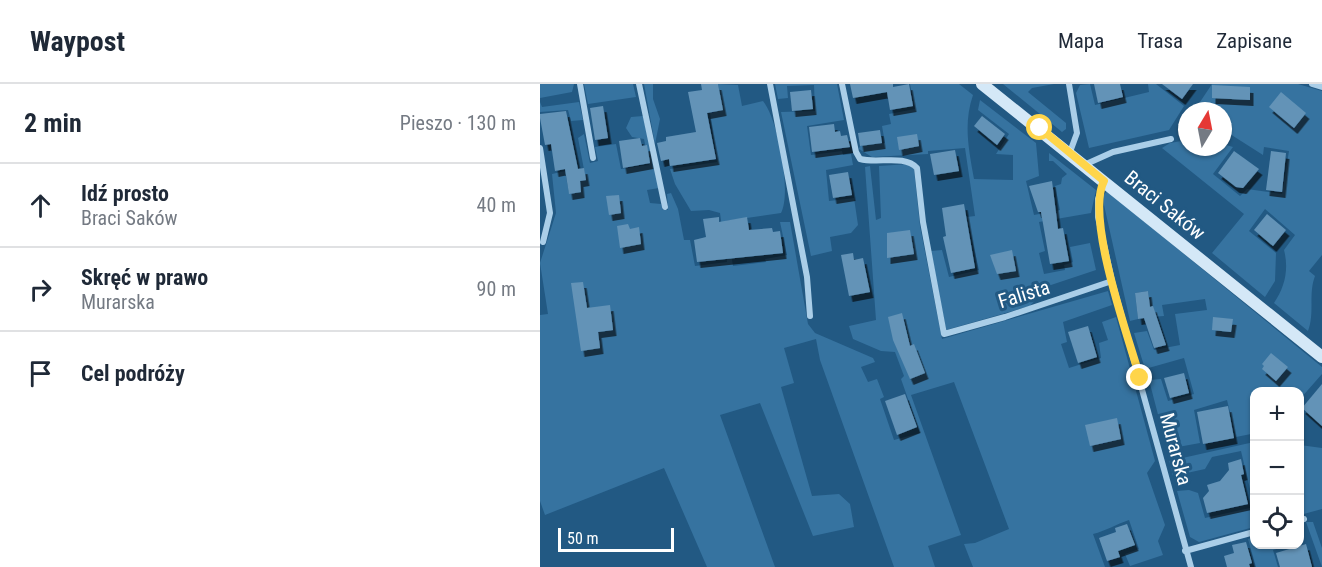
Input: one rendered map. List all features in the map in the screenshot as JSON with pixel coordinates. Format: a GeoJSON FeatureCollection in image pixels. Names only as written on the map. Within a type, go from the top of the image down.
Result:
{"type":"FeatureCollection","features":[{"type":"Feature","properties":{"kind":"street"},"geometry":{"type":"LineString","coordinates":[[580,84],[593,158]]}},
{"type":"Feature","properties":{"kind":"street"},"geometry":{"type":"LineString","coordinates":[[639,84],[665,207]]}},
{"type":"Feature","properties":{"kind":"street"},"geometry":{"type":"LineString","coordinates":[[770,84],[804,257],[810,316]]}},
{"type":"Feature","properties":{"kind":"street","name":"Falista"},"geometry":{"type":"LineString","coordinates":[[842,84],[856,152],[860,159],[874,163],[903,160],[912,162],[917,168],[922,222],[944,334],[1005,317],[1112,281]]}},
{"type":"Feature","properties":{"kind":"street","name":"Braci Saków"},"geometry":{"type":"LineString","coordinates":[[982,84],[1070,152],[1322,357]]}},
{"type":"Feature","properties":{"kind":"street"},"geometry":{"type":"LineString","coordinates":[[1069,84],[1077,133],[1070,152]]}},
{"type":"Feature","properties":{"kind":"street"},"geometry":{"type":"LineString","coordinates":[[1312,84],[1322,87]]}},
{"type":"Feature","properties":{"kind":"street"},"geometry":{"type":"LineString","coordinates":[[1084,165],[1113,152],[1171,139]]}},
{"type":"Feature","properties":{"kind":"street"},"geometry":{"type":"LineString","coordinates":[[540,148],[546,172],[550,213],[543,242]]}},
{"type":"Feature","properties":{"kind":"street","name":"Murarska"},"geometry":{"type":"LineString","coordinates":[[1104,181],[1098,200],[1098,217],[1112,281],[1191,567]]}},
{"type":"Feature","properties":{"kind":"street"},"geometry":{"type":"LineString","coordinates":[[1185,551],[1250,533]]}},
{"type":"Feature","properties":{"kind":"shaded area"},"geometry":{"type":"Polygon","coordinates":[[[540,84],[574,84],[572,92],[540,98],[540,84]]]}},
{"type":"Feature","properties":{"kind":"shaded area"},"geometry":{"type":"Polygon","coordinates":[[[584,84],[633,84],[636,97],[588,104],[584,84]]]}},
{"type":"Feature","properties":{"kind":"shaded area"},"geometry":{"type":"Polygon","coordinates":[[[644,84],[653,84],[653,99],[660,119],[655,144],[644,84]]]}},
{"type":"Feature","properties":{"kind":"shaded area"},"geometry":{"type":"Polygon","coordinates":[[[718,84],[738,85],[742,106],[763,101],[774,123],[784,174],[784,203],[781,213],[726,221],[733,266],[766,262],[765,259],[787,255],[780,222],[790,222],[808,324],[815,333],[873,358],[875,362],[861,367],[868,382],[877,379],[884,397],[880,399],[894,440],[920,433],[901,379],[904,376],[895,352],[881,351],[853,339],[849,326],[876,320],[865,167],[870,166],[876,220],[881,218],[879,166],[909,164],[914,169],[920,226],[942,339],[1108,291],[1112,305],[1063,322],[1067,342],[1061,344],[1069,368],[1101,358],[1099,343],[1108,340],[1102,322],[1116,317],[1155,461],[1147,473],[1165,525],[1158,541],[1163,555],[1130,566],[1125,554],[1139,549],[1129,520],[1093,534],[1105,567],[973,567],[964,544],[975,543],[1009,529],[954,382],[911,395],[961,535],[928,546],[935,567],[894,567],[820,360],[816,339],[784,348],[794,383],[781,387],[812,496],[839,494],[850,504],[854,527],[813,536],[760,403],[720,415],[775,567],[707,567],[664,468],[545,515],[540,501],[540,315],[548,314],[540,263],[556,213],[552,174],[565,171],[569,193],[581,192],[580,181],[586,180],[578,138],[584,134],[590,163],[598,161],[595,147],[616,144],[621,169],[649,165],[644,139],[632,137],[626,128],[631,117],[643,116],[659,188],[647,190],[650,203],[661,204],[663,210],[668,210],[667,194],[671,193],[678,209],[684,240],[690,240],[695,266],[727,262],[720,213],[709,210],[691,211],[675,184],[670,169],[717,162],[710,113],[723,110],[718,84]]]}},
{"type":"Feature","properties":{"kind":"shaded area"},"geometry":{"type":"Polygon","coordinates":[[[775,84],[837,84],[844,120],[807,126],[811,155],[842,151],[843,155],[851,154],[853,165],[826,170],[829,201],[854,198],[858,225],[851,233],[830,237],[832,251],[811,256],[781,112],[815,111],[814,85],[787,86],[788,98],[778,99],[775,84]]]}},
{"type":"Feature","properties":{"kind":"shaded area"},"geometry":{"type":"Polygon","coordinates":[[[910,84],[959,84],[973,95],[968,127],[974,179],[1013,180],[1013,155],[996,154],[1009,134],[978,110],[980,100],[1036,143],[1039,176],[1026,181],[1034,215],[1060,210],[1055,186],[1061,184],[1062,178],[1067,174],[1053,161],[1049,161],[1049,153],[1096,190],[1091,213],[1039,222],[1045,251],[1039,253],[1044,274],[1065,270],[1064,265],[1073,262],[1070,247],[1090,243],[1096,270],[1039,289],[1038,297],[1030,306],[946,330],[931,251],[942,250],[949,277],[979,270],[967,217],[975,216],[965,148],[928,151],[928,154],[872,157],[859,149],[860,146],[885,143],[882,126],[891,124],[889,114],[915,109],[910,84]]]}},
{"type":"Feature","properties":{"kind":"shaded area"},"geometry":{"type":"Polygon","coordinates":[[[1003,84],[1054,84],[1032,88],[1028,92],[1066,123],[1066,129],[1062,132],[1003,84]]]}},
{"type":"Feature","properties":{"kind":"shaded area"},"geometry":{"type":"Polygon","coordinates":[[[1090,84],[1095,105],[1149,92],[1148,84],[1156,84],[1179,102],[1178,116],[1169,130],[1089,148],[1076,93],[1080,85],[1090,84]]]}},
{"type":"Feature","properties":{"kind":"shaded area"},"geometry":{"type":"Polygon","coordinates":[[[1212,84],[1298,84],[1322,91],[1322,255],[1309,271],[1315,276],[1308,331],[1274,303],[1285,278],[1284,250],[1295,235],[1265,209],[1249,231],[1276,253],[1275,281],[1265,297],[1212,253],[1244,214],[1162,148],[1178,142],[1178,156],[1226,156],[1213,174],[1240,196],[1247,189],[1282,194],[1289,151],[1264,147],[1263,155],[1232,135],[1232,102],[1200,102],[1212,84]]]}},
{"type":"Feature","properties":{"kind":"shaded area"},"geometry":{"type":"Polygon","coordinates":[[[540,102],[542,107],[579,102],[583,120],[571,121],[568,110],[540,112],[540,102]]]}},
{"type":"Feature","properties":{"kind":"shaded area"},"geometry":{"type":"Polygon","coordinates":[[[1107,191],[1322,367],[1322,374],[1304,394],[1304,387],[1250,387],[1250,434],[1236,437],[1227,400],[1194,410],[1200,443],[1167,449],[1149,380],[1161,379],[1168,401],[1194,394],[1184,358],[1145,369],[1134,333],[1147,331],[1154,350],[1180,345],[1175,314],[1207,310],[1205,299],[1162,305],[1164,316],[1151,317],[1148,291],[1135,293],[1138,319],[1130,321],[1103,196],[1107,191]]]}},
{"type":"Feature","properties":{"kind":"shaded area"},"geometry":{"type":"Polygon","coordinates":[[[1250,443],[1250,489],[1241,451],[1212,457],[1205,469],[1173,476],[1169,461],[1250,443]]]}},
{"type":"Feature","properties":{"kind":"shaded area"},"geometry":{"type":"Polygon","coordinates":[[[1304,446],[1322,448],[1322,509],[1304,514],[1304,446]]]}},
{"type":"Feature","properties":{"kind":"shaded area"},"geometry":{"type":"Polygon","coordinates":[[[1189,490],[1198,493],[1205,518],[1250,508],[1250,528],[1199,542],[1190,537],[1177,491],[1189,490]]]}},
{"type":"Feature","properties":{"kind":"shaded area"},"geometry":{"type":"Polygon","coordinates":[[[1306,522],[1313,522],[1322,548],[1322,567],[1306,522]]]}},
{"type":"Feature","properties":{"kind":"shaded area"},"geometry":{"type":"Polygon","coordinates":[[[1251,549],[1276,549],[1273,550],[1278,567],[1256,567],[1251,549]]]}},
{"type":"Feature","properties":{"kind":"building"},"geometry":{"type":"Polygon","coordinates":[[[701,84],[718,84],[723,110],[707,113],[716,159],[670,166],[669,159],[661,161],[657,143],[666,141],[666,137],[696,132],[688,92],[702,90],[701,84]]]}},
{"type":"Feature","properties":{"kind":"building"},"geometry":{"type":"Polygon","coordinates":[[[850,84],[893,84],[893,87],[909,84],[913,106],[890,110],[887,92],[853,98],[850,84]]]}},
{"type":"Feature","properties":{"kind":"building"},"geometry":{"type":"Polygon","coordinates":[[[1094,84],[1120,84],[1123,97],[1098,103],[1094,84]]]}},
{"type":"Feature","properties":{"kind":"building"},"geometry":{"type":"Polygon","coordinates":[[[1162,84],[1193,84],[1182,99],[1162,84]]]}},
{"type":"Feature","properties":{"kind":"building"},"geometry":{"type":"Polygon","coordinates":[[[1212,85],[1250,87],[1250,100],[1212,98],[1212,85]]]}},
{"type":"Feature","properties":{"kind":"building"},"geometry":{"type":"Polygon","coordinates":[[[811,90],[813,109],[792,111],[790,92],[811,90]]]}},
{"type":"Feature","properties":{"kind":"building"},"geometry":{"type":"Polygon","coordinates":[[[1281,92],[1306,113],[1294,128],[1269,107],[1281,92]]]}},
{"type":"Feature","properties":{"kind":"building"},"geometry":{"type":"Polygon","coordinates":[[[603,106],[608,138],[595,140],[590,108],[603,106]]]}},
{"type":"Feature","properties":{"kind":"building"},"geometry":{"type":"Polygon","coordinates":[[[566,111],[578,169],[584,168],[586,180],[580,181],[581,192],[569,194],[565,169],[555,171],[551,144],[545,145],[540,118],[540,114],[566,111]]]}},
{"type":"Feature","properties":{"kind":"building"},"geometry":{"type":"Polygon","coordinates":[[[982,116],[1005,134],[997,145],[974,126],[982,116]]]}},
{"type":"Feature","properties":{"kind":"building"},"geometry":{"type":"Polygon","coordinates":[[[834,124],[835,132],[840,131],[841,136],[847,135],[850,147],[812,152],[809,127],[834,124]]]}},
{"type":"Feature","properties":{"kind":"building"},"geometry":{"type":"Polygon","coordinates":[[[880,130],[882,143],[860,146],[858,133],[880,130]]]}},
{"type":"Feature","properties":{"kind":"building"},"geometry":{"type":"Polygon","coordinates":[[[917,134],[919,146],[899,150],[897,137],[917,134]]]}},
{"type":"Feature","properties":{"kind":"building"},"geometry":{"type":"Polygon","coordinates":[[[640,138],[642,146],[647,145],[650,163],[623,168],[619,141],[640,138]]]}},
{"type":"Feature","properties":{"kind":"building"},"geometry":{"type":"Polygon","coordinates":[[[955,150],[959,171],[934,175],[930,154],[955,150]]]}},
{"type":"Feature","properties":{"kind":"building"},"geometry":{"type":"Polygon","coordinates":[[[1234,151],[1259,169],[1243,188],[1236,187],[1218,173],[1234,151]]]}},
{"type":"Feature","properties":{"kind":"building"},"geometry":{"type":"Polygon","coordinates":[[[1271,151],[1286,153],[1282,192],[1266,190],[1271,151]]]}},
{"type":"Feature","properties":{"kind":"building"},"geometry":{"type":"Polygon","coordinates":[[[848,172],[852,195],[833,198],[829,175],[848,172]]]}},
{"type":"Feature","properties":{"kind":"building"},"geometry":{"type":"Polygon","coordinates":[[[1052,181],[1058,229],[1063,228],[1069,261],[1050,264],[1041,212],[1038,212],[1029,186],[1052,181]]]}},
{"type":"Feature","properties":{"kind":"building"},"geometry":{"type":"Polygon","coordinates":[[[619,195],[621,213],[609,215],[606,196],[619,195]]]}},
{"type":"Feature","properties":{"kind":"building"},"geometry":{"type":"Polygon","coordinates":[[[964,204],[975,268],[951,273],[943,237],[946,236],[942,208],[964,204]]]}},
{"type":"Feature","properties":{"kind":"building"},"geometry":{"type":"Polygon","coordinates":[[[1267,214],[1286,230],[1273,246],[1254,230],[1267,214]]]}},
{"type":"Feature","properties":{"kind":"building"},"geometry":{"type":"Polygon","coordinates":[[[719,217],[719,222],[747,217],[749,230],[772,228],[773,232],[780,231],[783,253],[697,262],[694,240],[706,237],[703,219],[719,217]]]}},
{"type":"Feature","properties":{"kind":"building"},"geometry":{"type":"Polygon","coordinates":[[[628,224],[630,229],[639,227],[641,244],[620,248],[617,226],[628,224]]]}},
{"type":"Feature","properties":{"kind":"building"},"geometry":{"type":"Polygon","coordinates":[[[910,230],[914,254],[887,258],[887,233],[910,230]]]}},
{"type":"Feature","properties":{"kind":"building"},"geometry":{"type":"Polygon","coordinates":[[[1012,250],[1016,271],[997,274],[990,255],[1012,250]]]}},
{"type":"Feature","properties":{"kind":"building"},"geometry":{"type":"Polygon","coordinates":[[[853,253],[854,260],[863,258],[870,292],[849,296],[841,255],[853,253]]]}},
{"type":"Feature","properties":{"kind":"building"},"geometry":{"type":"Polygon","coordinates":[[[583,282],[587,308],[610,305],[613,330],[598,332],[600,348],[581,351],[571,283],[583,282]]]}},
{"type":"Feature","properties":{"kind":"building"},"geometry":{"type":"Polygon","coordinates":[[[1148,291],[1150,307],[1153,306],[1166,345],[1154,348],[1144,318],[1138,319],[1135,293],[1148,291]]]}},
{"type":"Feature","properties":{"kind":"building"},"geometry":{"type":"Polygon","coordinates":[[[902,313],[910,346],[914,344],[925,373],[910,379],[893,340],[888,317],[902,313]]]}},
{"type":"Feature","properties":{"kind":"building"},"geometry":{"type":"Polygon","coordinates":[[[1213,317],[1233,319],[1231,332],[1212,330],[1213,317]]]}},
{"type":"Feature","properties":{"kind":"building"},"geometry":{"type":"Polygon","coordinates":[[[1088,326],[1097,357],[1078,363],[1068,332],[1088,326]]]}},
{"type":"Feature","properties":{"kind":"building"},"geometry":{"type":"Polygon","coordinates":[[[1271,353],[1288,367],[1276,381],[1262,369],[1264,366],[1262,364],[1271,353]]]}},
{"type":"Feature","properties":{"kind":"building"},"geometry":{"type":"Polygon","coordinates":[[[1184,373],[1189,393],[1170,398],[1164,378],[1184,373]]]}},
{"type":"Feature","properties":{"kind":"building"},"geometry":{"type":"Polygon","coordinates":[[[1322,384],[1322,426],[1304,410],[1304,406],[1322,384]]]}},
{"type":"Feature","properties":{"kind":"building"},"geometry":{"type":"Polygon","coordinates":[[[905,394],[917,427],[897,435],[885,401],[905,394]]]}},
{"type":"Feature","properties":{"kind":"building"},"geometry":{"type":"Polygon","coordinates":[[[1228,406],[1234,438],[1203,444],[1197,412],[1228,406]]]}},
{"type":"Feature","properties":{"kind":"building"},"geometry":{"type":"Polygon","coordinates":[[[1117,418],[1121,439],[1090,446],[1085,425],[1117,418]]]}},
{"type":"Feature","properties":{"kind":"building"},"geometry":{"type":"Polygon","coordinates":[[[1241,459],[1244,474],[1241,475],[1248,504],[1207,513],[1203,498],[1209,491],[1207,485],[1220,481],[1229,470],[1228,463],[1241,459]]]}},
{"type":"Feature","properties":{"kind":"building"},"geometry":{"type":"Polygon","coordinates":[[[1127,524],[1135,545],[1118,551],[1120,557],[1107,561],[1099,538],[1116,532],[1115,528],[1127,524]]]}},
{"type":"Feature","properties":{"kind":"building"},"geometry":{"type":"Polygon","coordinates":[[[1246,542],[1252,563],[1249,564],[1250,567],[1227,567],[1224,556],[1234,553],[1232,545],[1246,542]]]}},
{"type":"Feature","properties":{"kind":"building"},"geometry":{"type":"Polygon","coordinates":[[[1306,544],[1312,567],[1280,567],[1276,553],[1289,549],[1304,549],[1306,544]]]}},
{"type":"Feature","properties":{"kind":"route"},"geometry":{"type":"LineString","coordinates":[[1040,128],[1104,181],[1098,200],[1098,217],[1112,281],[1140,378]]}}]}
